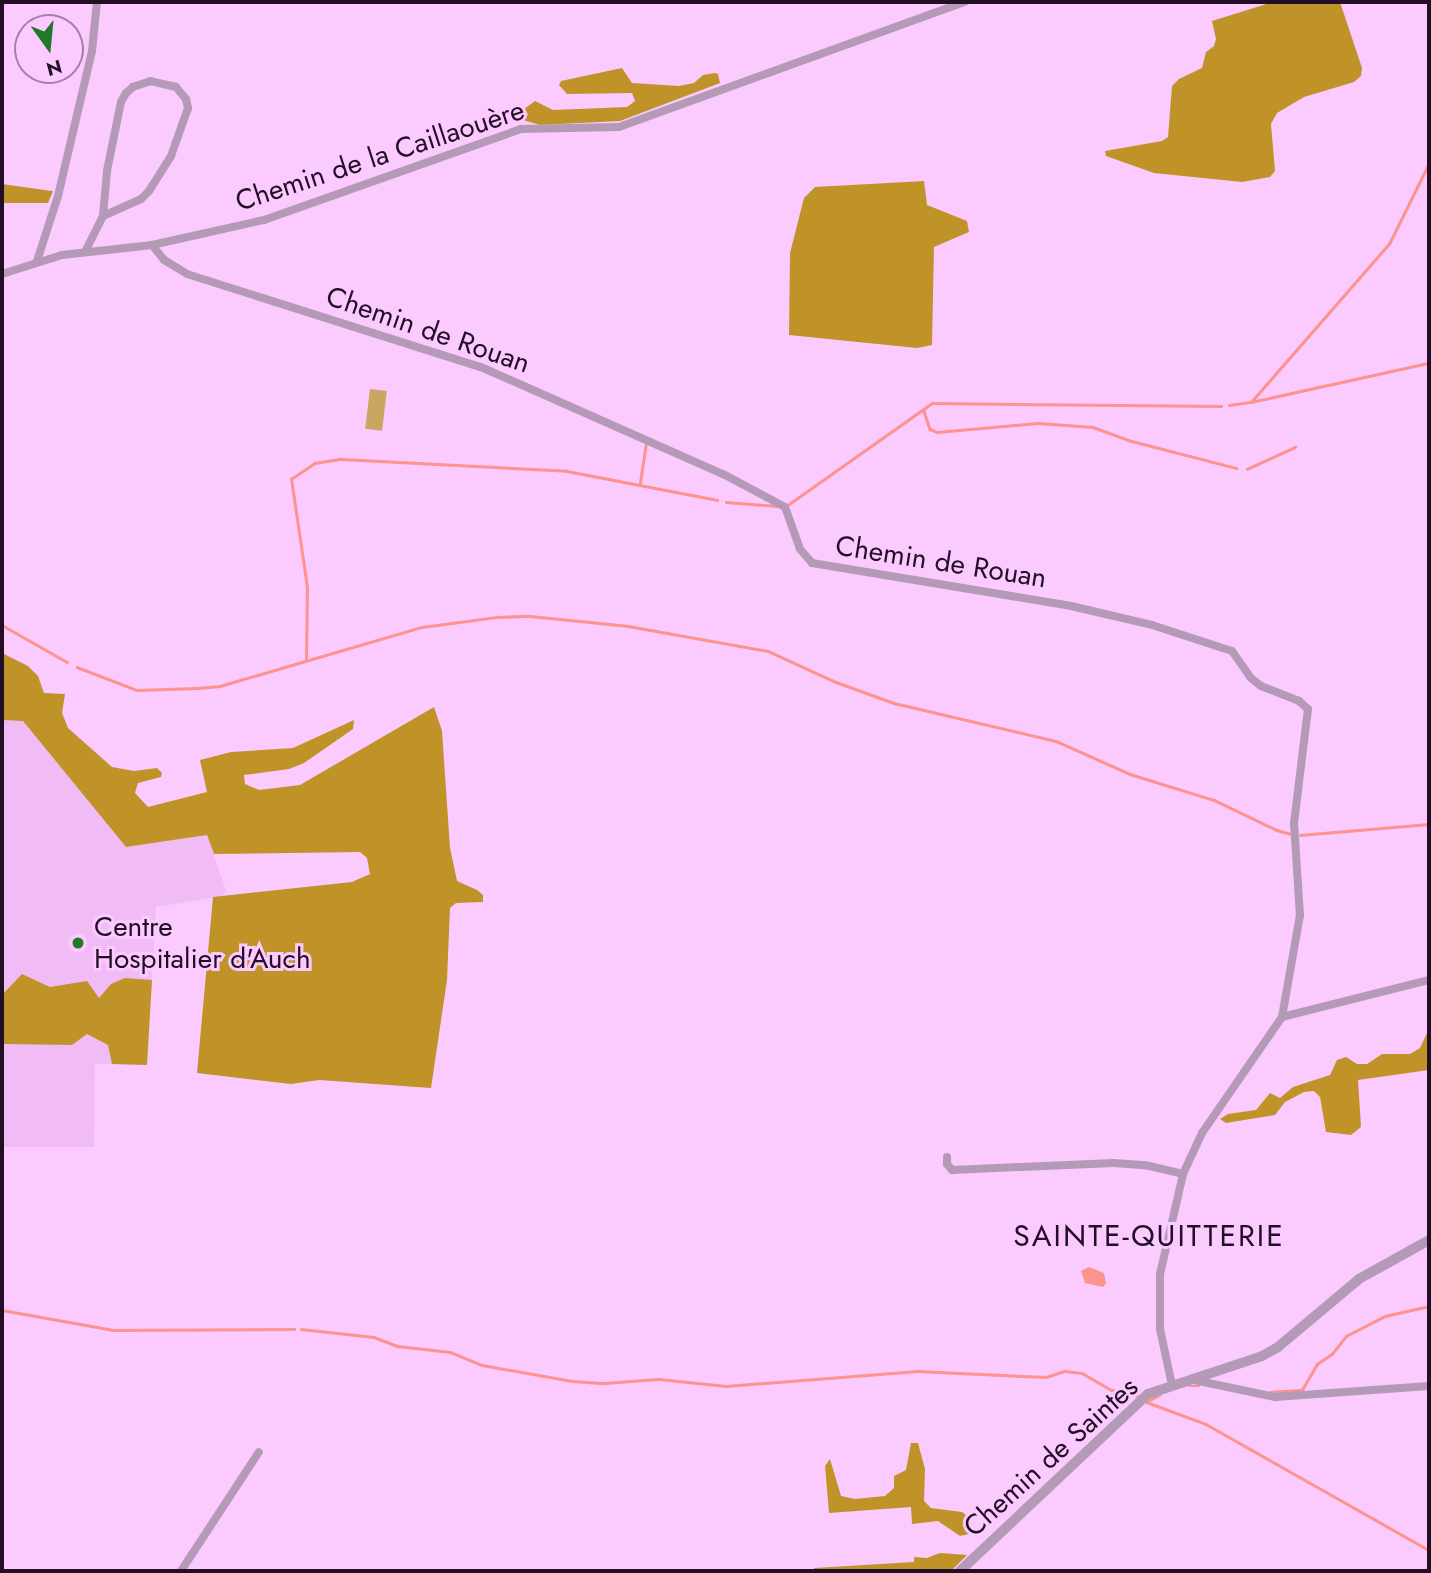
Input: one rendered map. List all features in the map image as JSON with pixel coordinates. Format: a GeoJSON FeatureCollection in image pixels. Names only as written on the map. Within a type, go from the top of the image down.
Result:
{"type":"FeatureCollection","features":[{"type":"Feature","properties":{"kind":"street"},"geometry":{"type":"LineString","coordinates":[[37,261],[58,195],[92,51],[97,2]]}},
{"type":"Feature","properties":{"kind":"street","name":"Chemin de la Caillaouère"},"geometry":{"type":"LineString","coordinates":[[2,274],[37,261],[85,252],[152,245],[264,220],[521,129],[620,127],[965,2]]}},
{"type":"Feature","properties":{"kind":"street"},"geometry":{"type":"LineString","coordinates":[[85,252],[103,216],[107,171],[121,102],[127,93],[142,83],[151,81],[176,87],[186,99],[188,108],[171,156],[141,199],[103,216]]}},
{"type":"Feature","properties":{"kind":"street","name":"Chemin de Rouan"},"geometry":{"type":"LineString","coordinates":[[152,245],[164,260],[187,274],[481,367],[725,475],[785,507],[800,549],[812,563],[1071,607],[1152,625],[1232,651],[1251,678],[1261,686],[1299,701],[1308,709],[1294,823],[1300,915],[1282,1017]]}},
{"type":"Feature","properties":{"kind":"street"},"geometry":{"type":"LineString","coordinates":[[1172,1385],[1160,1329],[1160,1287],[1183,1174],[1202,1133],[1282,1017],[1429,981]]}},
{"type":"Feature","properties":{"kind":"street"},"geometry":{"type":"LineString","coordinates":[[947,1157],[947,1164],[952,1170],[1114,1163],[1144,1165],[1183,1174]]}},
{"type":"Feature","properties":{"kind":"street","name":"Chemin de Saintes"},"geometry":{"type":"LineString","coordinates":[[960,1571],[1148,1394],[1262,1356],[1278,1347],[1359,1279],[1429,1240]]}},
{"type":"Feature","properties":{"kind":"street"},"geometry":{"type":"LineString","coordinates":[[1191,1379],[1275,1397],[1429,1387]]}},
{"type":"Feature","properties":{"kind":"street"},"geometry":{"type":"LineString","coordinates":[[181,1571],[259,1452]]}},
{"type":"Feature","properties":{"kind":"shaded area"},"geometry":{"type":"Polygon","coordinates":[[[1273,2],[1340,2],[1362,68],[1361,76],[1354,82],[1304,97],[1277,113],[1271,124],[1275,171],[1270,177],[1242,182],[1154,173],[1106,156],[1105,151],[1162,141],[1168,137],[1172,86],[1179,79],[1202,68],[1206,52],[1214,46],[1216,39],[1212,21],[1273,2]]]}},
{"type":"Feature","properties":{"kind":"shaded area"},"geometry":{"type":"Polygon","coordinates":[[[622,68],[632,83],[679,86],[694,83],[703,75],[715,73],[718,74],[720,83],[620,121],[540,125],[523,120],[524,109],[535,101],[553,110],[627,107],[635,101],[632,93],[567,94],[559,85],[561,81],[622,68]]]}},
{"type":"Feature","properties":{"kind":"shaded area"},"geometry":{"type":"Polygon","coordinates":[[[924,181],[927,205],[967,221],[969,232],[934,247],[932,345],[917,348],[789,335],[790,253],[804,198],[815,187],[924,181]]]}},
{"type":"Feature","properties":{"kind":"shaded area"},"geometry":{"type":"Polygon","coordinates":[[[2,184],[53,191],[48,203],[2,203],[2,184]]]}},
{"type":"Feature","properties":{"kind":"shaded area"},"geometry":{"type":"Polygon","coordinates":[[[370,389],[387,391],[382,431],[365,429],[370,389]]]}},
{"type":"Feature","properties":{"kind":"shaded area"},"geometry":{"type":"Polygon","coordinates":[[[2,653],[28,666],[38,676],[44,693],[65,694],[62,713],[68,728],[112,767],[134,771],[157,768],[162,773],[161,777],[138,783],[135,793],[148,807],[207,792],[200,760],[231,752],[293,748],[354,720],[353,729],[304,763],[289,769],[244,775],[245,784],[259,790],[300,785],[434,707],[442,731],[450,848],[457,881],[477,890],[483,895],[483,902],[456,903],[450,908],[447,980],[431,1088],[319,1080],[291,1084],[197,1073],[213,897],[352,882],[370,874],[367,858],[360,852],[214,854],[207,835],[126,847],[23,721],[2,720],[2,653]]]}},
{"type":"Feature","properties":{"kind":"shaded area","name":"Centre Hospitalier d'Auch"},"geometry":{"type":"Polygon","coordinates":[[[2,720],[23,721],[126,847],[207,835],[226,890],[223,896],[156,907],[147,1065],[95,1064],[94,1147],[2,1147],[2,720]]]}},
{"type":"Feature","properties":{"kind":"shaded area"},"geometry":{"type":"Polygon","coordinates":[[[22,974],[50,987],[87,981],[99,998],[111,984],[125,978],[152,980],[147,1065],[112,1064],[108,1045],[87,1034],[72,1045],[2,1044],[2,995],[22,974]]]}},
{"type":"Feature","properties":{"kind":"shaded area"},"geometry":{"type":"Polygon","coordinates":[[[1429,1029],[1429,1070],[1358,1080],[1361,1127],[1351,1135],[1326,1132],[1320,1097],[1314,1091],[1304,1092],[1285,1102],[1275,1115],[1226,1123],[1220,1119],[1228,1114],[1256,1110],[1270,1093],[1280,1098],[1293,1087],[1330,1075],[1337,1060],[1346,1057],[1357,1064],[1367,1064],[1382,1054],[1410,1054],[1420,1048],[1429,1029]]]}},
{"type":"Feature","properties":{"kind":"shaded area"},"geometry":{"type":"Polygon","coordinates":[[[1089,1267],[1104,1273],[1106,1283],[1103,1287],[1085,1283],[1081,1271],[1089,1267]]]}},
{"type":"Feature","properties":{"kind":"shaded area"},"geometry":{"type":"Polygon","coordinates":[[[911,1443],[918,1443],[925,1469],[924,1501],[931,1508],[962,1512],[970,1518],[972,1529],[969,1534],[960,1536],[938,1521],[912,1524],[911,1507],[829,1513],[825,1466],[830,1459],[841,1496],[855,1499],[885,1496],[894,1488],[894,1476],[906,1470],[911,1443]]]}},
{"type":"Feature","properties":{"kind":"shaded area"},"geometry":{"type":"Polygon","coordinates":[[[940,1553],[967,1555],[951,1571],[814,1571],[814,1568],[914,1562],[914,1557],[927,1558],[940,1553]]]}},
{"type":"Feature","properties":{"kind":"waterway"},"geometry":{"type":"LineString","coordinates":[[1229,405],[1251,402],[1389,244],[1429,163]]}},
{"type":"Feature","properties":{"kind":"waterway"},"geometry":{"type":"LineString","coordinates":[[1251,402],[1429,363]]}},
{"type":"Feature","properties":{"kind":"waterway"},"geometry":{"type":"LineString","coordinates":[[789,504],[932,403],[1221,406]]}},
{"type":"Feature","properties":{"kind":"waterway"},"geometry":{"type":"LineString","coordinates":[[924,411],[930,429],[937,432],[1038,423],[1093,427],[1128,440],[1236,468]]}},
{"type":"Feature","properties":{"kind":"waterway"},"geometry":{"type":"LineString","coordinates":[[640,483],[646,443]]}},
{"type":"Feature","properties":{"kind":"waterway"},"geometry":{"type":"LineString","coordinates":[[1247,469],[1295,447]]}},
{"type":"Feature","properties":{"kind":"waterway"},"geometry":{"type":"LineString","coordinates":[[306,659],[307,587],[291,479],[315,463],[341,459],[567,471],[717,500]]}},
{"type":"Feature","properties":{"kind":"waterway"},"geometry":{"type":"LineString","coordinates":[[726,502],[777,506]]}},
{"type":"Feature","properties":{"kind":"waterway"},"geometry":{"type":"LineString","coordinates":[[77,667],[137,690],[197,688],[220,686],[422,627],[497,617],[530,616],[628,626],[768,651],[836,682],[894,703],[1056,741],[1130,774],[1214,800],[1291,834]]}},
{"type":"Feature","properties":{"kind":"waterway"},"geometry":{"type":"LineString","coordinates":[[2,625],[67,662]]}},
{"type":"Feature","properties":{"kind":"waterway"},"geometry":{"type":"LineString","coordinates":[[1300,835],[1429,824]]}},
{"type":"Feature","properties":{"kind":"waterway"},"geometry":{"type":"LineString","coordinates":[[1270,1392],[1302,1390],[1317,1364],[1332,1354],[1346,1336],[1385,1316],[1429,1306]]}},
{"type":"Feature","properties":{"kind":"waterway"},"geometry":{"type":"LineString","coordinates":[[2,1310],[113,1330],[294,1329]]}},
{"type":"Feature","properties":{"kind":"waterway"},"geometry":{"type":"LineString","coordinates":[[301,1329],[374,1337],[398,1346],[450,1352],[482,1365],[572,1381],[604,1383],[659,1379],[726,1386],[917,1371],[1046,1377],[1065,1371],[1082,1373],[1112,1390],[1131,1392],[1139,1397]]}},
{"type":"Feature","properties":{"kind":"waterway"},"geometry":{"type":"LineString","coordinates":[[1189,1386],[1199,1386]]}},
{"type":"Feature","properties":{"kind":"waterway"},"geometry":{"type":"LineString","coordinates":[[1146,1402],[1159,1395]]}},
{"type":"Feature","properties":{"kind":"waterway"},"geometry":{"type":"LineString","coordinates":[[1144,1401],[1206,1424],[1429,1550]]}},
{"type":"Feature","properties":{"kind":"place","name":"Centre Hospitalier d'Auch"},"geometry":{"type":"Point","coordinates":[78,943]}},
{"type":"Feature","properties":{"kind":"district","name":"SAINTE-QUITTERIE"},"geometry":{"type":"Point","coordinates":[1149,1236]}}]}
